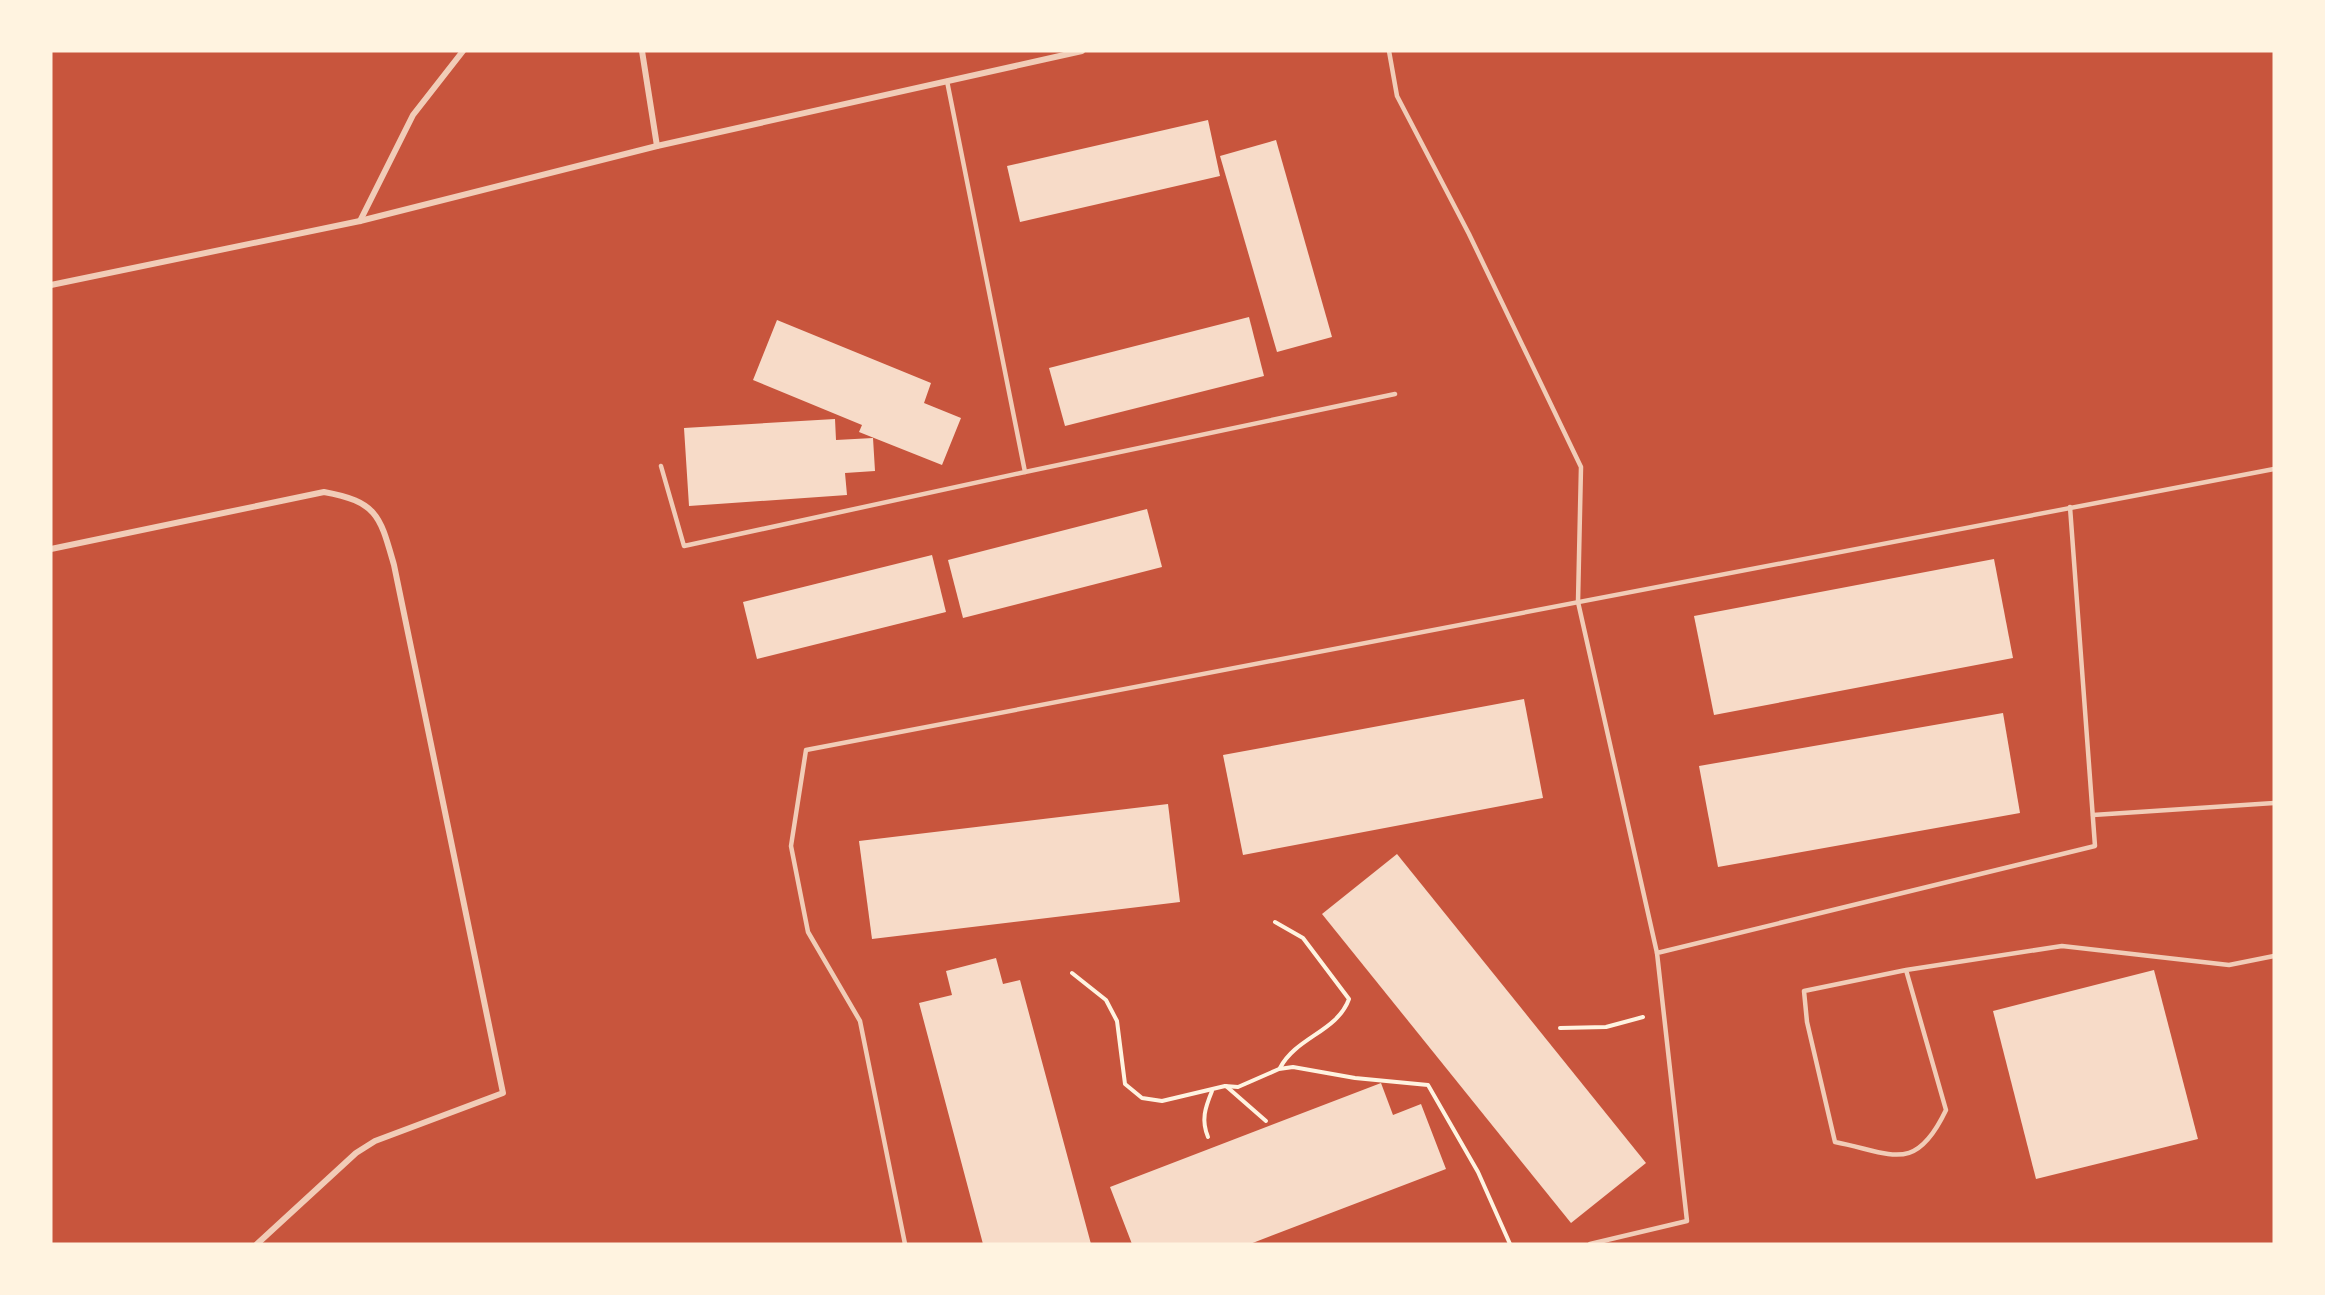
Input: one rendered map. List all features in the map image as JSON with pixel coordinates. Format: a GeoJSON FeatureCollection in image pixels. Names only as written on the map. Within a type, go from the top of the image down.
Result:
{"type":"FeatureCollection","features":[{"type":"Feature","properties":{"kind":"street"},"geometry":{"type":"LineString","coordinates":[[360,221],[413,116],[463,51]]}},
{"type":"Feature","properties":{"kind":"street"},"geometry":{"type":"LineString","coordinates":[[642,51],[657,146]]}},
{"type":"Feature","properties":{"kind":"street"},"geometry":{"type":"LineString","coordinates":[[51,285],[360,221],[657,146],[1082,51]]}},
{"type":"Feature","properties":{"kind":"street"},"geometry":{"type":"LineString","coordinates":[[51,549],[324,492],[348,497],[367,506],[382,521],[397,576],[503,1093],[375,1141],[356,1153],[256,1244]]}},
{"type":"Feature","properties":{"kind":"lane"},"geometry":{"type":"LineString","coordinates":[[1389,51],[1397,96],[1469,234],[1581,467],[1578,602],[1657,952],[1687,1221],[1590,1244]]}},
{"type":"Feature","properties":{"kind":"lane"},"geometry":{"type":"LineString","coordinates":[[947,81],[1024,472]]}},
{"type":"Feature","properties":{"kind":"lane"},"geometry":{"type":"LineString","coordinates":[[661,466],[684,546],[1395,394]]}},
{"type":"Feature","properties":{"kind":"lane"},"geometry":{"type":"LineString","coordinates":[[905,1244],[860,1021],[808,932],[791,846],[806,750],[2274,469]]}},
{"type":"Feature","properties":{"kind":"lane"},"geometry":{"type":"LineString","coordinates":[[1657,952],[2095,846],[2070,507]]}},
{"type":"Feature","properties":{"kind":"lane"},"geometry":{"type":"LineString","coordinates":[[2093,814],[2274,803]]}},
{"type":"Feature","properties":{"kind":"lane"},"geometry":{"type":"LineString","coordinates":[[1906,970],[1946,1110],[1935,1134],[1912,1154],[1894,1156],[1835,1142],[1807,1022],[1804,991],[1906,970],[2062,946],[2229,964],[2274,956]]}},
{"type":"Feature","properties":{"kind":"path"},"geometry":{"type":"LineString","coordinates":[[1275,922],[1302,938],[1349,999],[1337,1020],[1286,1055],[1279,1069]]}},
{"type":"Feature","properties":{"kind":"path"},"geometry":{"type":"LineString","coordinates":[[1072,973],[1106,1000],[1117,1022],[1125,1084],[1142,1098],[1162,1101],[1225,1086],[1238,1087],[1279,1069],[1293,1067],[1355,1078],[1428,1085],[1478,1173],[1510,1244]]}},
{"type":"Feature","properties":{"kind":"path"},"geometry":{"type":"LineString","coordinates":[[1560,1028],[1606,1027],[1664,1011]]}},
{"type":"Feature","properties":{"kind":"path"},"geometry":{"type":"LineString","coordinates":[[1225,1086],[1266,1121]]}},
{"type":"Feature","properties":{"kind":"path"},"geometry":{"type":"LineString","coordinates":[[1208,1137],[1203,1125],[1204,1110],[1212,1090]]}},
{"type":"Feature","properties":{"kind":"building"},"geometry":{"type":"Polygon","coordinates":[[[1208,120],[1220,176],[1020,222],[1007,166],[1208,120]]]}},
{"type":"Feature","properties":{"kind":"building"},"geometry":{"type":"Polygon","coordinates":[[[1276,140],[1332,337],[1277,352],[1220,156],[1276,140]]]}},
{"type":"Feature","properties":{"kind":"building"},"geometry":{"type":"Polygon","coordinates":[[[1249,317],[1264,376],[1065,426],[1049,368],[1249,317]]]}},
{"type":"Feature","properties":{"kind":"building"},"geometry":{"type":"Polygon","coordinates":[[[777,320],[931,383],[924,403],[961,418],[942,465],[859,432],[862,425],[753,380],[777,320]]]}},
{"type":"Feature","properties":{"kind":"building"},"geometry":{"type":"Polygon","coordinates":[[[835,419],[836,440],[873,438],[875,471],[845,473],[847,495],[689,506],[684,428],[835,419]]]}},
{"type":"Feature","properties":{"kind":"building"},"geometry":{"type":"Polygon","coordinates":[[[1147,509],[1162,567],[963,618],[948,560],[1147,509]]]}},
{"type":"Feature","properties":{"kind":"building"},"geometry":{"type":"Polygon","coordinates":[[[932,555],[946,612],[757,659],[743,602],[932,555]]]}},
{"type":"Feature","properties":{"kind":"building"},"geometry":{"type":"Polygon","coordinates":[[[1994,559],[2013,658],[1714,715],[1694,616],[1994,559]]]}},
{"type":"Feature","properties":{"kind":"building"},"geometry":{"type":"Polygon","coordinates":[[[1524,699],[1543,798],[1243,855],[1223,755],[1524,699]]]}},
{"type":"Feature","properties":{"kind":"building"},"geometry":{"type":"Polygon","coordinates":[[[2003,713],[2020,813],[1718,867],[1699,766],[2003,713]]]}},
{"type":"Feature","properties":{"kind":"building"},"geometry":{"type":"Polygon","coordinates":[[[1168,804],[1180,902],[872,939],[859,841],[1168,804]]]}},
{"type":"Feature","properties":{"kind":"building"},"geometry":{"type":"Polygon","coordinates":[[[1397,854],[1646,1163],[1571,1223],[1322,914],[1397,854]]]}},
{"type":"Feature","properties":{"kind":"building"},"geometry":{"type":"Polygon","coordinates":[[[996,958],[1003,984],[1020,980],[1091,1244],[983,1244],[919,1003],[952,995],[946,971],[996,958]]]}},
{"type":"Feature","properties":{"kind":"building"},"geometry":{"type":"Polygon","coordinates":[[[2154,970],[2198,1139],[2036,1179],[1993,1011],[2154,970]]]}},
{"type":"Feature","properties":{"kind":"building"},"geometry":{"type":"Polygon","coordinates":[[[1381,1083],[1393,1115],[1421,1104],[1446,1169],[1250,1244],[1132,1244],[1110,1187],[1381,1083]]]}}]}
